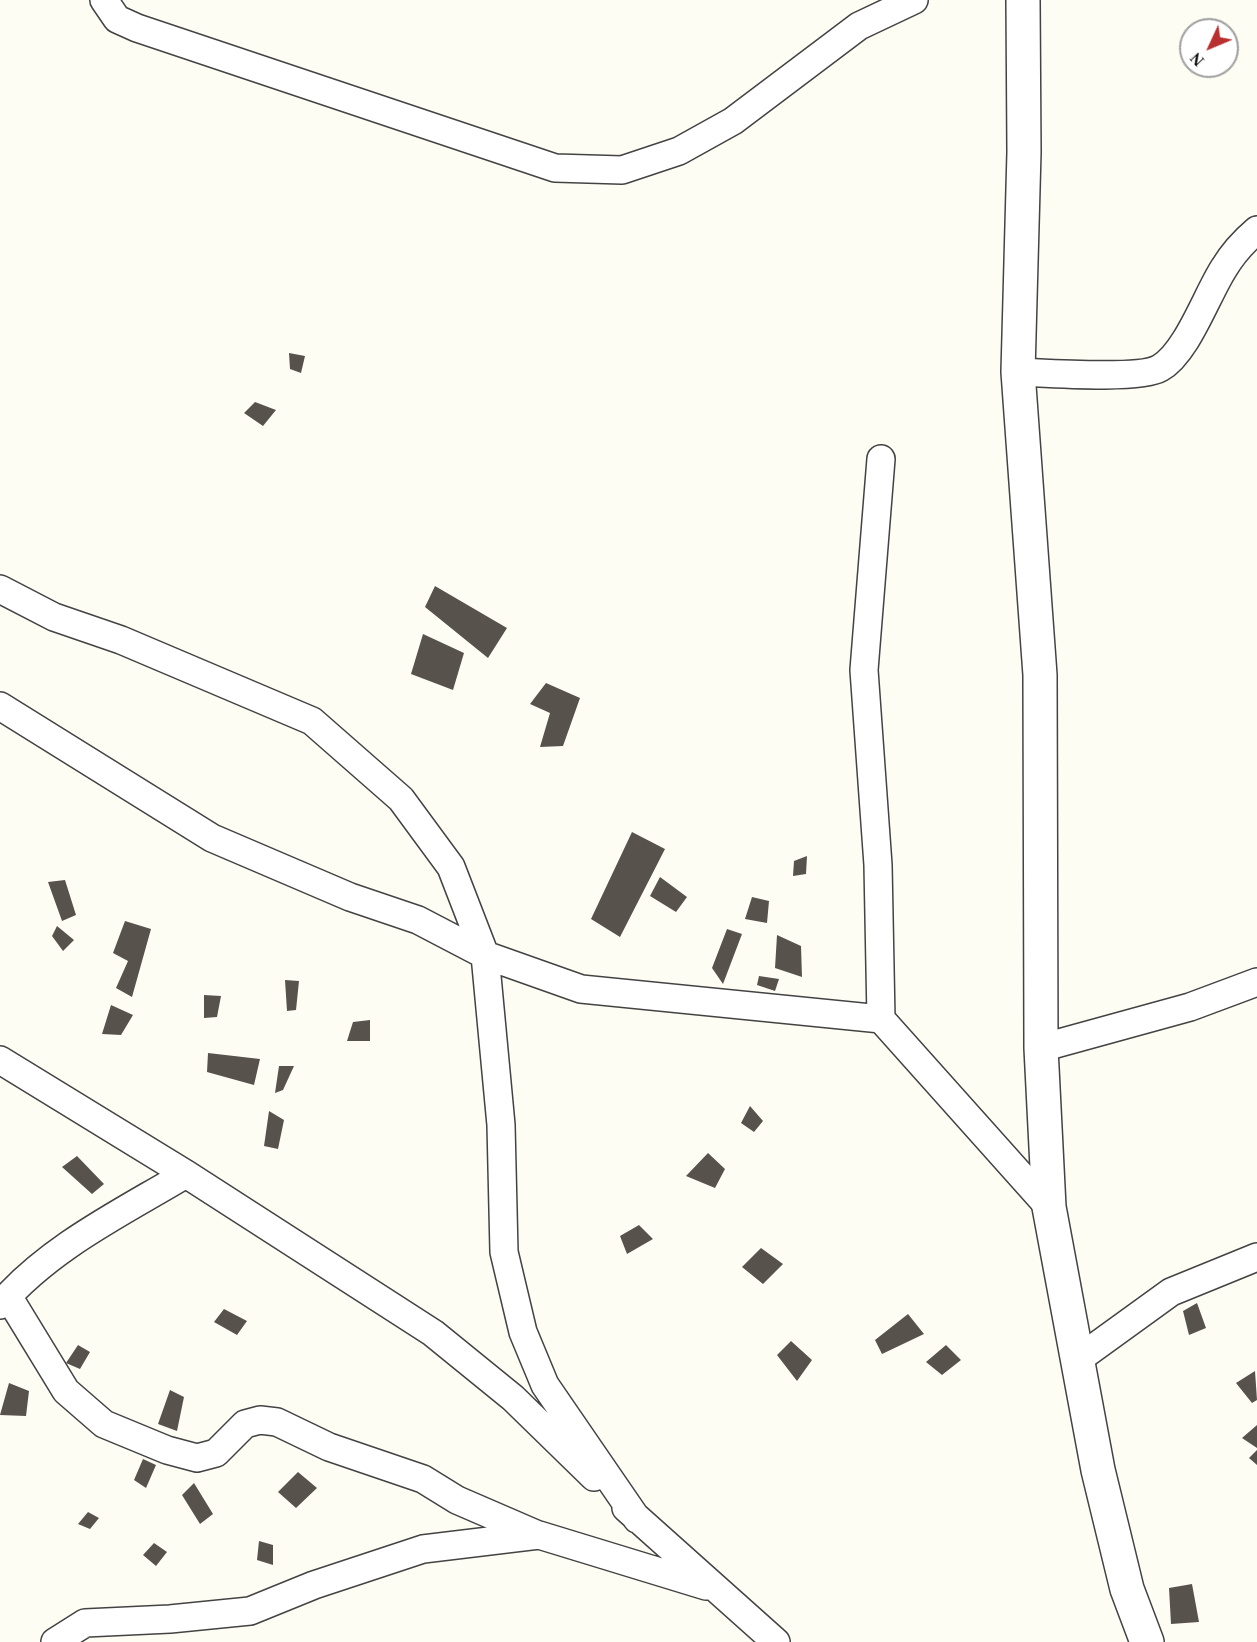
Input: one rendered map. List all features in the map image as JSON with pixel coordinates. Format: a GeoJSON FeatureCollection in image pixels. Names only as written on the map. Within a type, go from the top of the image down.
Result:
{"type":"FeatureCollection","features":[{"type":"Feature","properties":{"kind":"street"},"geometry":{"type":"LineString","coordinates":[[104,0],[117,19],[137,28],[555,168],[622,170],[679,151],[733,121],[859,26],[914,0]]}},
{"type":"Feature","properties":{"kind":"street"},"geometry":{"type":"LineString","coordinates":[[1023,0],[1024,152],[1018,372],[1040,675],[1041,1048],[1049,1207],[1098,1470],[1127,1588],[1146,1642]]}},
{"type":"Feature","properties":{"kind":"street"},"geometry":{"type":"LineString","coordinates":[[1018,372],[1122,375],[1160,368],[1185,341],[1224,267],[1245,240],[1257,230]]}},
{"type":"Feature","properties":{"kind":"street"},"geometry":{"type":"LineString","coordinates":[[880,459],[864,670],[878,865],[881,1019],[1049,1207]]}},
{"type":"Feature","properties":{"kind":"street"},"geometry":{"type":"LineString","coordinates":[[0,589],[54,617],[122,640],[312,721],[400,799],[451,867],[485,955],[501,1125],[504,1252],[523,1332],[545,1385],[637,1519]]}},
{"type":"Feature","properties":{"kind":"street"},"geometry":{"type":"LineString","coordinates":[[0,706],[212,838],[350,897],[418,920],[485,955],[581,989],[881,1019]]}},
{"type":"Feature","properties":{"kind":"street"},"geometry":{"type":"LineString","coordinates":[[1041,1048],[1190,1006],[1257,982]]}},
{"type":"Feature","properties":{"kind":"street"},"geometry":{"type":"LineString","coordinates":[[0,1060],[186,1174],[433,1333],[513,1398],[637,1519],[776,1642]]}},
{"type":"Feature","properties":{"kind":"street"},"geometry":{"type":"LineString","coordinates":[[186,1174],[69,1243],[22,1279],[4,1301],[66,1391],[104,1424],[167,1450],[197,1458],[216,1453],[245,1424],[260,1420],[277,1422],[329,1447],[423,1479],[457,1500],[539,1535],[716,1589]]}},
{"type":"Feature","properties":{"kind":"street"},"geometry":{"type":"LineString","coordinates":[[1077,1360],[1171,1292],[1257,1257]]}},
{"type":"Feature","properties":{"kind":"street"},"geometry":{"type":"LineString","coordinates":[[55,1642],[85,1623],[250,1611],[314,1585],[423,1549],[539,1535]]}},
{"type":"Feature","properties":{"kind":"building"},"geometry":{"type":"Polygon","coordinates":[[[289,353],[305,356],[301,373],[290,369],[289,353]]]}},
{"type":"Feature","properties":{"kind":"building"},"geometry":{"type":"Polygon","coordinates":[[[255,402],[276,410],[263,426],[244,413],[255,402]]]}},
{"type":"Feature","properties":{"kind":"building"},"geometry":{"type":"Polygon","coordinates":[[[435,586],[507,628],[488,658],[425,607],[435,586]]]}},
{"type":"Feature","properties":{"kind":"building"},"geometry":{"type":"Polygon","coordinates":[[[423,634],[464,653],[453,690],[411,674],[423,634]]]}},
{"type":"Feature","properties":{"kind":"building"},"geometry":{"type":"Polygon","coordinates":[[[546,683],[580,698],[563,746],[540,747],[550,713],[530,704],[546,683]]]}},
{"type":"Feature","properties":{"kind":"building"},"geometry":{"type":"Polygon","coordinates":[[[632,832],[665,849],[620,937],[591,919],[632,832]]]}},
{"type":"Feature","properties":{"kind":"building"},"geometry":{"type":"Polygon","coordinates":[[[807,856],[806,874],[793,876],[794,861],[807,856]]]}},
{"type":"Feature","properties":{"kind":"building"},"geometry":{"type":"Polygon","coordinates":[[[660,877],[687,897],[676,912],[650,896],[660,877]]]}},
{"type":"Feature","properties":{"kind":"building"},"geometry":{"type":"Polygon","coordinates":[[[65,880],[76,915],[62,921],[48,882],[65,880]]]}},
{"type":"Feature","properties":{"kind":"building"},"geometry":{"type":"Polygon","coordinates":[[[752,897],[769,901],[767,923],[745,919],[752,897]]]}},
{"type":"Feature","properties":{"kind":"building"},"geometry":{"type":"Polygon","coordinates":[[[125,921],[151,929],[132,997],[116,988],[128,961],[113,953],[125,921]]]}},
{"type":"Feature","properties":{"kind":"building"},"geometry":{"type":"Polygon","coordinates":[[[57,926],[74,940],[63,951],[52,936],[57,926]]]}},
{"type":"Feature","properties":{"kind":"building"},"geometry":{"type":"Polygon","coordinates":[[[727,929],[742,934],[723,984],[712,968],[727,929]]]}},
{"type":"Feature","properties":{"kind":"building"},"geometry":{"type":"Polygon","coordinates":[[[777,935],[801,946],[802,977],[775,968],[777,935]]]}},
{"type":"Feature","properties":{"kind":"building"},"geometry":{"type":"Polygon","coordinates":[[[759,976],[779,979],[775,991],[757,985],[759,976]]]}},
{"type":"Feature","properties":{"kind":"building"},"geometry":{"type":"Polygon","coordinates":[[[285,980],[299,981],[296,1010],[287,1011],[285,980]]]}},
{"type":"Feature","properties":{"kind":"building"},"geometry":{"type":"Polygon","coordinates":[[[204,995],[221,996],[217,1017],[204,1018],[204,995]]]}},
{"type":"Feature","properties":{"kind":"building"},"geometry":{"type":"Polygon","coordinates":[[[111,1005],[133,1015],[121,1035],[102,1034],[111,1005]]]}},
{"type":"Feature","properties":{"kind":"building"},"geometry":{"type":"Polygon","coordinates":[[[370,1020],[370,1041],[347,1041],[353,1022],[370,1020]]]}},
{"type":"Feature","properties":{"kind":"building"},"geometry":{"type":"Polygon","coordinates":[[[208,1053],[260,1059],[254,1085],[207,1072],[208,1053]]]}},
{"type":"Feature","properties":{"kind":"building"},"geometry":{"type":"Polygon","coordinates":[[[279,1066],[294,1066],[283,1090],[275,1093],[279,1066]]]}},
{"type":"Feature","properties":{"kind":"building"},"geometry":{"type":"Polygon","coordinates":[[[750,1106],[763,1121],[754,1132],[741,1123],[750,1106]]]}},
{"type":"Feature","properties":{"kind":"building"},"geometry":{"type":"Polygon","coordinates":[[[269,1111],[284,1120],[278,1149],[264,1146],[269,1111]]]}},
{"type":"Feature","properties":{"kind":"building"},"geometry":{"type":"Polygon","coordinates":[[[708,1153],[725,1169],[715,1188],[686,1176],[708,1153]]]}},
{"type":"Feature","properties":{"kind":"building"},"geometry":{"type":"Polygon","coordinates":[[[77,1156],[104,1184],[92,1194],[62,1167],[77,1156]]]}},
{"type":"Feature","properties":{"kind":"building"},"geometry":{"type":"Polygon","coordinates":[[[639,1225],[653,1239],[627,1254],[620,1236],[639,1225]]]}},
{"type":"Feature","properties":{"kind":"building"},"geometry":{"type":"Polygon","coordinates":[[[761,1248],[783,1264],[763,1284],[742,1267],[761,1248]]]}},
{"type":"Feature","properties":{"kind":"building"},"geometry":{"type":"Polygon","coordinates":[[[1197,1303],[1206,1328],[1189,1335],[1183,1311],[1197,1303]]]}},
{"type":"Feature","properties":{"kind":"building"},"geometry":{"type":"Polygon","coordinates":[[[224,1309],[247,1321],[237,1335],[214,1322],[224,1309]]]}},
{"type":"Feature","properties":{"kind":"building"},"geometry":{"type":"Polygon","coordinates":[[[908,1314],[924,1334],[882,1354],[875,1340],[908,1314]]]}},
{"type":"Feature","properties":{"kind":"building"},"geometry":{"type":"Polygon","coordinates":[[[791,1341],[812,1360],[797,1381],[777,1355],[791,1341]]]}},
{"type":"Feature","properties":{"kind":"building"},"geometry":{"type":"Polygon","coordinates":[[[78,1345],[90,1352],[80,1369],[66,1363],[78,1345]]]}},
{"type":"Feature","properties":{"kind":"building"},"geometry":{"type":"Polygon","coordinates":[[[946,1345],[961,1360],[942,1375],[926,1362],[946,1345]]]}},
{"type":"Feature","properties":{"kind":"building"},"geometry":{"type":"Polygon","coordinates":[[[1255,1371],[1257,1400],[1252,1403],[1236,1383],[1255,1371]]]}},
{"type":"Feature","properties":{"kind":"building"},"geometry":{"type":"Polygon","coordinates":[[[9,1383],[29,1391],[26,1416],[0,1415],[9,1383]]]}},
{"type":"Feature","properties":{"kind":"building"},"geometry":{"type":"Polygon","coordinates":[[[170,1390],[184,1397],[177,1431],[158,1424],[170,1390]]]}},
{"type":"Feature","properties":{"kind":"building"},"geometry":{"type":"Polygon","coordinates":[[[1257,1425],[1257,1448],[1242,1438],[1257,1425]]]}},
{"type":"Feature","properties":{"kind":"building"},"geometry":{"type":"Polygon","coordinates":[[[1257,1450],[1257,1465],[1249,1458],[1257,1450]]]}},
{"type":"Feature","properties":{"kind":"building"},"geometry":{"type":"Polygon","coordinates":[[[143,1459],[156,1465],[146,1488],[134,1480],[143,1459]]]}},
{"type":"Feature","properties":{"kind":"building"},"geometry":{"type":"Polygon","coordinates":[[[298,1472],[317,1488],[296,1508],[278,1492],[298,1472]]]}},
{"type":"Feature","properties":{"kind":"building"},"geometry":{"type":"Polygon","coordinates":[[[194,1483],[213,1514],[200,1524],[182,1495],[194,1483]]]}},
{"type":"Feature","properties":{"kind":"building"},"geometry":{"type":"Polygon","coordinates":[[[88,1512],[99,1518],[90,1529],[78,1524],[88,1512]]]}},
{"type":"Feature","properties":{"kind":"building"},"geometry":{"type":"Polygon","coordinates":[[[259,1541],[273,1545],[273,1565],[257,1560],[259,1541]]]}},
{"type":"Feature","properties":{"kind":"building"},"geometry":{"type":"Polygon","coordinates":[[[154,1543],[167,1552],[156,1566],[143,1555],[154,1543]]]}},
{"type":"Feature","properties":{"kind":"building"},"geometry":{"type":"Polygon","coordinates":[[[1192,1584],[1199,1622],[1171,1624],[1169,1588],[1192,1584]]]}}]}
